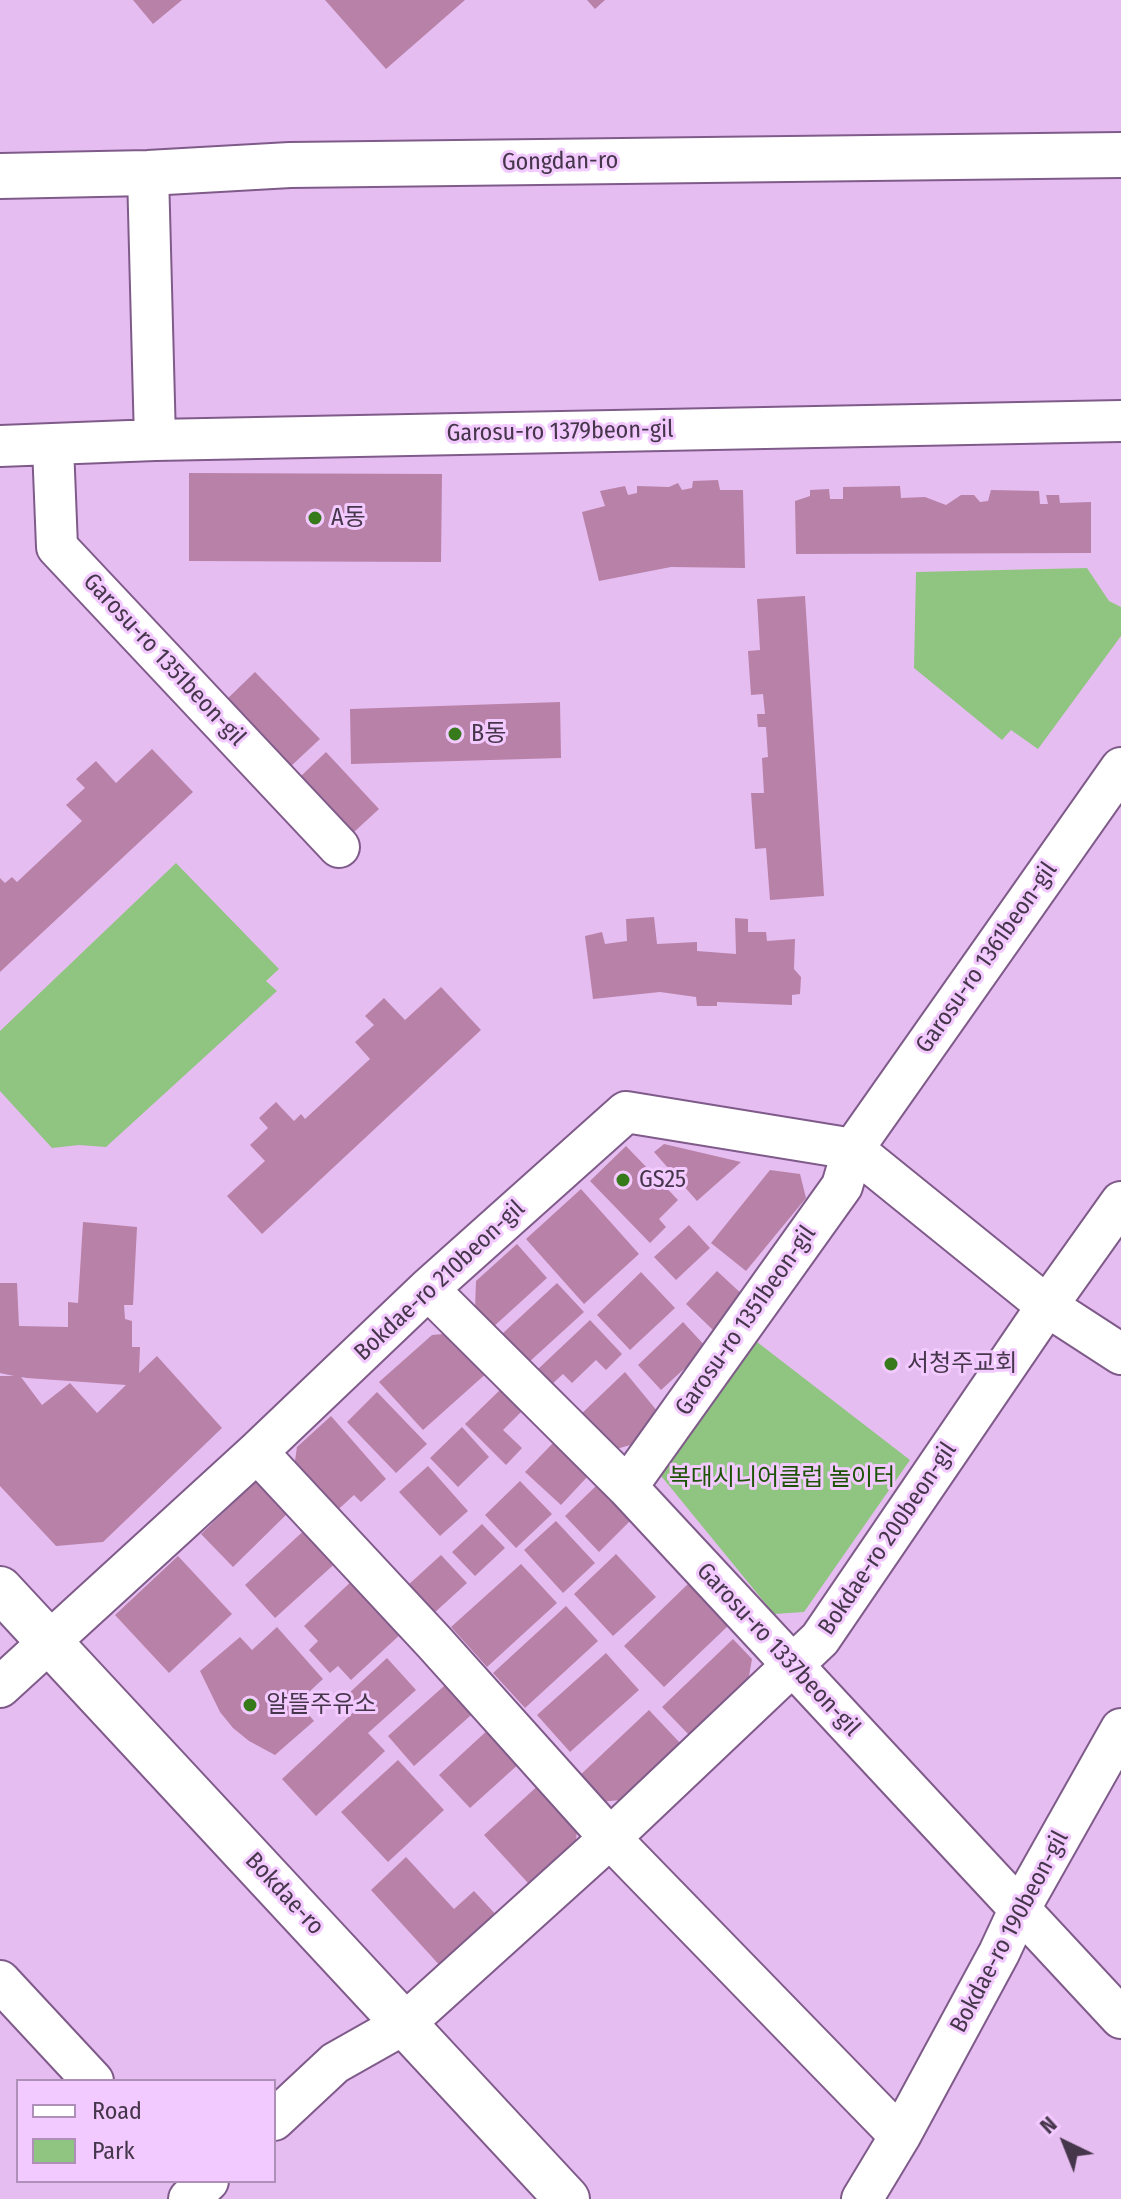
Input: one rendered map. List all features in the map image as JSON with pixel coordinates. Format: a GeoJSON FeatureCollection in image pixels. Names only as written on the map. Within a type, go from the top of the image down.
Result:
{"type":"FeatureCollection","features":[{"type":"Feature","properties":{"kind":"street","name":"Gongdan-ro"},"geometry":{"type":"LineString","coordinates":[[0,176],[148,173],[290,165],[1121,155]]}},
{"type":"Feature","properties":{"kind":"street"},"geometry":{"type":"LineString","coordinates":[[148,173],[155,440]]}},
{"type":"Feature","properties":{"kind":"street","name":"Garosu-ro 1379beon-gil"},"geometry":{"type":"LineString","coordinates":[[0,446],[155,440],[1121,421]]}},
{"type":"Feature","properties":{"kind":"street","name":"Garosu-ro 1351beon-gil"},"geometry":{"type":"LineString","coordinates":[[53,446],[57,547],[339,847]]}},
{"type":"Feature","properties":{"kind":"street","name":"Garosu-ro 1361beon-gil"},"geometry":{"type":"LineString","coordinates":[[853,1149],[1121,768]]}},
{"type":"Feature","properties":{"kind":"street","name":"Bokdae-ro 210beon-gil"},"geometry":{"type":"LineString","coordinates":[[0,1687],[257,1452],[428,1289],[626,1112],[853,1149]]}},
{"type":"Feature","properties":{"kind":"street"},"geometry":{"type":"LineString","coordinates":[[853,1149],[1047,1306],[1121,1354]]}},
{"type":"Feature","properties":{"kind":"street","name":"Garosu-ro 1351beon-gil"},"geometry":{"type":"LineString","coordinates":[[627,1487],[842,1186],[853,1149]]}},
{"type":"Feature","properties":{"kind":"street","name":"Bokdae-ro 200beon-gil"},"geometry":{"type":"LineString","coordinates":[[276,2118],[335,2063],[404,2024],[610,1838],[820,1639],[1121,1202]]}},
{"type":"Feature","properties":{"kind":"street","name":"Garosu-ro 1337beon-gil"},"geometry":{"type":"LineString","coordinates":[[428,1289],[627,1487],[1121,2018]]}},
{"type":"Feature","properties":{"kind":"street"},"geometry":{"type":"LineString","coordinates":[[257,1452],[610,1838],[900,2136]]}},
{"type":"Feature","properties":{"kind":"street","name":"Bokdae-ro"},"geometry":{"type":"LineString","coordinates":[[0,1589],[567,2199]]}},
{"type":"Feature","properties":{"kind":"street","name":"Bokdae-ro 190beon-gil"},"geometry":{"type":"LineString","coordinates":[[862,2199],[900,2136],[1019,1910],[1121,1729]]}},
{"type":"Feature","properties":{"kind":"street"},"geometry":{"type":"LineString","coordinates":[[0,1981],[91,2079]]}},
{"type":"Feature","properties":{"kind":"green space"},"geometry":{"type":"Polygon","coordinates":[[[1087,568],[1109,601],[1121,607],[1121,636],[1038,749],[1011,730],[1002,740],[914,668],[916,572],[1087,568]]]}},
{"type":"Feature","properties":{"kind":"green space"},"geometry":{"type":"Polygon","coordinates":[[[176,863],[279,969],[266,981],[277,991],[106,1147],[79,1145],[52,1148],[0,1091],[0,1031],[176,863]]]}},
{"type":"Feature","properties":{"kind":"green space","name":"복대시니어클럽 놀이터"},"geometry":{"type":"Polygon","coordinates":[[[748,1335],[910,1460],[804,1612],[774,1614],[653,1466],[748,1335]]]}},
{"type":"Feature","properties":{"kind":"building"},"geometry":{"type":"Polygon","coordinates":[[[133,0],[182,0],[153,24],[133,0]]]}},
{"type":"Feature","properties":{"kind":"building"},"geometry":{"type":"Polygon","coordinates":[[[325,0],[465,0],[386,69],[325,0]]]}},
{"type":"Feature","properties":{"kind":"building"},"geometry":{"type":"Polygon","coordinates":[[[587,0],[605,0],[595,9],[587,0]]]}},
{"type":"Feature","properties":{"kind":"building","name":"A동"},"geometry":{"type":"Polygon","coordinates":[[[189,473],[442,474],[441,562],[189,561],[189,473]]]}},
{"type":"Feature","properties":{"kind":"building"},"geometry":{"type":"Polygon","coordinates":[[[718,480],[720,490],[743,490],[745,568],[671,567],[599,581],[582,512],[605,506],[600,491],[625,486],[628,495],[637,493],[637,486],[669,487],[678,483],[682,490],[692,488],[693,481],[718,480]]]}},
{"type":"Feature","properties":{"kind":"building"},"geometry":{"type":"Polygon","coordinates":[[[900,486],[901,498],[925,497],[946,505],[961,495],[974,495],[980,502],[988,501],[991,490],[1039,491],[1040,504],[1048,504],[1046,495],[1059,495],[1060,503],[1091,502],[1091,553],[796,554],[795,501],[810,496],[810,490],[829,489],[830,499],[843,499],[843,487],[900,486]]]}},
{"type":"Feature","properties":{"kind":"building"},"geometry":{"type":"Polygon","coordinates":[[[805,596],[824,896],[770,900],[766,848],[755,849],[751,793],[764,793],[762,758],[768,757],[766,727],[758,727],[757,714],[765,714],[763,694],[751,695],[748,651],[760,650],[757,599],[805,596]]]}},
{"type":"Feature","properties":{"kind":"building"},"geometry":{"type":"Polygon","coordinates":[[[255,672],[320,739],[290,767],[226,700],[255,672]]]}},
{"type":"Feature","properties":{"kind":"building","name":"B동"},"geometry":{"type":"Polygon","coordinates":[[[560,702],[561,758],[351,764],[350,709],[560,702]]]}},
{"type":"Feature","properties":{"kind":"building"},"geometry":{"type":"Polygon","coordinates":[[[152,749],[193,792],[0,972],[0,878],[5,883],[12,877],[17,882],[82,821],[66,805],[85,788],[76,779],[96,761],[116,783],[152,749]]]}},
{"type":"Feature","properties":{"kind":"building"},"geometry":{"type":"Polygon","coordinates":[[[326,752],[379,809],[354,832],[301,776],[326,752]]]}},
{"type":"Feature","properties":{"kind":"building"},"geometry":{"type":"Polygon","coordinates":[[[654,917],[657,944],[697,942],[697,951],[736,954],[735,918],[748,919],[748,932],[766,932],[767,941],[795,939],[794,969],[801,977],[800,994],[792,995],[792,1005],[717,1002],[717,1006],[697,1006],[696,997],[660,992],[593,999],[585,936],[602,932],[605,944],[627,941],[626,919],[654,917]]]}},
{"type":"Feature","properties":{"kind":"building"},"geometry":{"type":"Polygon","coordinates":[[[441,987],[481,1030],[262,1234],[227,1196],[265,1161],[250,1145],[268,1128],[259,1118],[276,1102],[294,1121],[301,1114],[305,1119],[370,1059],[355,1042],[374,1025],[365,1016],[384,998],[405,1020],[441,987]]]}},
{"type":"Feature","properties":{"kind":"building"},"geometry":{"type":"Polygon","coordinates":[[[664,1144],[741,1162],[697,1201],[654,1152],[664,1144]]]}},
{"type":"Feature","properties":{"kind":"building"},"geometry":{"type":"Polygon","coordinates":[[[626,1146],[678,1200],[659,1219],[666,1227],[650,1243],[590,1181],[626,1146]]]}},
{"type":"Feature","properties":{"kind":"building"},"geometry":{"type":"Polygon","coordinates":[[[770,1170],[800,1174],[806,1198],[746,1271],[711,1243],[770,1170]]]}},
{"type":"Feature","properties":{"kind":"building"},"geometry":{"type":"Polygon","coordinates":[[[581,1189],[639,1254],[584,1304],[526,1239],[581,1189]]]}},
{"type":"Feature","properties":{"kind":"building"},"geometry":{"type":"Polygon","coordinates":[[[83,1222],[137,1227],[133,1305],[124,1305],[125,1319],[132,1321],[132,1347],[140,1347],[139,1373],[157,1356],[222,1428],[103,1542],[56,1546],[0,1486],[0,1376],[14,1376],[0,1373],[0,1283],[17,1283],[19,1326],[68,1327],[68,1302],[78,1303],[83,1222]],[[21,1377],[42,1405],[70,1383],[97,1413],[126,1385],[21,1377]]]}},
{"type":"Feature","properties":{"kind":"building"},"geometry":{"type":"Polygon","coordinates":[[[689,1225],[710,1248],[676,1280],[654,1257],[689,1225]]]}},
{"type":"Feature","properties":{"kind":"building"},"geometry":{"type":"Polygon","coordinates":[[[517,1244],[547,1278],[492,1328],[475,1309],[476,1281],[517,1244]]]}},
{"type":"Feature","properties":{"kind":"building"},"geometry":{"type":"Polygon","coordinates":[[[717,1271],[745,1297],[714,1331],[686,1304],[717,1271]]]}},
{"type":"Feature","properties":{"kind":"building"},"geometry":{"type":"Polygon","coordinates":[[[641,1272],[675,1308],[630,1350],[597,1315],[641,1272]]]}},
{"type":"Feature","properties":{"kind":"building"},"geometry":{"type":"Polygon","coordinates":[[[557,1283],[584,1312],[528,1363],[502,1334],[557,1283]]]}},
{"type":"Feature","properties":{"kind":"building"},"geometry":{"type":"Polygon","coordinates":[[[590,1320],[622,1354],[606,1370],[596,1360],[572,1383],[563,1374],[550,1386],[536,1371],[590,1320]]]}},
{"type":"Feature","properties":{"kind":"building"},"geometry":{"type":"Polygon","coordinates":[[[683,1322],[707,1348],[661,1390],[638,1365],[683,1322]]]}},
{"type":"Feature","properties":{"kind":"building"},"geometry":{"type":"Polygon","coordinates":[[[454,1333],[489,1371],[423,1430],[379,1382],[432,1335],[454,1333]]]}},
{"type":"Feature","properties":{"kind":"building"},"geometry":{"type":"Polygon","coordinates":[[[625,1372],[658,1412],[634,1444],[609,1451],[577,1418],[625,1372]]]}},
{"type":"Feature","properties":{"kind":"building"},"geometry":{"type":"Polygon","coordinates":[[[502,1388],[524,1409],[503,1430],[522,1448],[506,1465],[465,1424],[502,1388]]]}},
{"type":"Feature","properties":{"kind":"building"},"geometry":{"type":"Polygon","coordinates":[[[377,1392],[427,1444],[396,1473],[347,1422],[377,1392]]]}},
{"type":"Feature","properties":{"kind":"building"},"geometry":{"type":"Polygon","coordinates":[[[331,1416],[386,1479],[361,1502],[354,1495],[331,1516],[293,1474],[297,1447],[331,1416]]]}},
{"type":"Feature","properties":{"kind":"building"},"geometry":{"type":"Polygon","coordinates":[[[462,1427],[489,1457],[458,1487],[430,1458],[462,1427]]]}},
{"type":"Feature","properties":{"kind":"building"},"geometry":{"type":"Polygon","coordinates":[[[553,1443],[588,1476],[561,1505],[525,1472],[553,1443]]]}},
{"type":"Feature","properties":{"kind":"building"},"geometry":{"type":"Polygon","coordinates":[[[428,1466],[468,1511],[440,1536],[399,1492],[428,1466]]]}},
{"type":"Feature","properties":{"kind":"building"},"geometry":{"type":"Polygon","coordinates":[[[260,1477],[292,1509],[233,1567],[201,1534],[260,1477]]]}},
{"type":"Feature","properties":{"kind":"building"},"geometry":{"type":"Polygon","coordinates":[[[520,1481],[552,1514],[516,1548],[485,1515],[520,1481]]]}},
{"type":"Feature","properties":{"kind":"building"},"geometry":{"type":"Polygon","coordinates":[[[597,1485],[631,1520],[599,1552],[565,1516],[597,1485]]]}},
{"type":"Feature","properties":{"kind":"building"},"geometry":{"type":"Polygon","coordinates":[[[556,1521],[595,1563],[563,1593],[524,1550],[556,1521]]]}},
{"type":"Feature","properties":{"kind":"building"},"geometry":{"type":"Polygon","coordinates":[[[482,1524],[505,1548],[475,1576],[452,1552],[482,1524]]]}},
{"type":"Feature","properties":{"kind":"building"},"geometry":{"type":"Polygon","coordinates":[[[310,1525],[340,1559],[275,1618],[245,1585],[310,1525]]]}},
{"type":"Feature","properties":{"kind":"building"},"geometry":{"type":"Polygon","coordinates":[[[616,1554],[656,1597],[613,1636],[574,1594],[616,1554]]]}},
{"type":"Feature","properties":{"kind":"building"},"geometry":{"type":"Polygon","coordinates":[[[441,1555],[467,1583],[433,1614],[407,1586],[441,1555]]]}},
{"type":"Feature","properties":{"kind":"building"},"geometry":{"type":"Polygon","coordinates":[[[178,1556],[232,1614],[169,1673],[115,1615],[178,1556]]]}},
{"type":"Feature","properties":{"kind":"building"},"geometry":{"type":"Polygon","coordinates":[[[521,1564],[557,1603],[487,1667],[451,1627],[521,1564]]]}},
{"type":"Feature","properties":{"kind":"building"},"geometry":{"type":"Polygon","coordinates":[[[355,1578],[404,1631],[351,1680],[338,1666],[330,1673],[309,1650],[318,1641],[304,1626],[355,1578]]]}},
{"type":"Feature","properties":{"kind":"building"},"geometry":{"type":"Polygon","coordinates":[[[690,1582],[730,1624],[664,1687],[624,1646],[690,1582]]]}},
{"type":"Feature","properties":{"kind":"building"},"geometry":{"type":"Polygon","coordinates":[[[566,1606],[598,1641],[525,1708],[493,1673],[566,1606]]]}},
{"type":"Feature","properties":{"kind":"building"},"geometry":{"type":"Polygon","coordinates":[[[277,1627],[323,1679],[298,1702],[314,1721],[275,1755],[233,1728],[220,1712],[200,1671],[240,1637],[252,1650],[277,1627]]]}},
{"type":"Feature","properties":{"kind":"building"},"geometry":{"type":"Polygon","coordinates":[[[733,1639],[752,1659],[748,1682],[691,1737],[662,1707],[733,1639]]]}},
{"type":"Feature","properties":{"kind":"building"},"geometry":{"type":"Polygon","coordinates":[[[606,1653],[639,1690],[570,1752],[537,1715],[606,1653]]]}},
{"type":"Feature","properties":{"kind":"building"},"geometry":{"type":"Polygon","coordinates":[[[387,1658],[416,1690],[368,1733],[385,1751],[316,1816],[282,1779],[359,1707],[348,1694],[387,1658]]]}},
{"type":"Feature","properties":{"kind":"building"},"geometry":{"type":"Polygon","coordinates":[[[453,1678],[479,1708],[414,1766],[388,1736],[453,1678]]]}},
{"type":"Feature","properties":{"kind":"building"},"geometry":{"type":"Polygon","coordinates":[[[649,1710],[681,1744],[621,1800],[599,1802],[577,1778],[649,1710]]]}},
{"type":"Feature","properties":{"kind":"building"},"geometry":{"type":"Polygon","coordinates":[[[491,1727],[521,1762],[470,1808],[439,1775],[491,1727]]]}},
{"type":"Feature","properties":{"kind":"building"},"geometry":{"type":"Polygon","coordinates":[[[398,1760],[444,1810],[388,1862],[341,1812],[398,1760]]]}},
{"type":"Feature","properties":{"kind":"building"},"geometry":{"type":"Polygon","coordinates":[[[543,1781],[578,1819],[576,1840],[528,1883],[484,1835],[543,1781]]]}},
{"type":"Feature","properties":{"kind":"building"},"geometry":{"type":"Polygon","coordinates":[[[406,1857],[454,1909],[474,1891],[499,1918],[443,1969],[371,1890],[406,1857]]]}},
{"type":"Feature","properties":{"kind":"place","name":"A동"},"geometry":{"type":"Point","coordinates":[315,518]}},
{"type":"Feature","properties":{"kind":"place","name":"B동"},"geometry":{"type":"Point","coordinates":[455,734]}},
{"type":"Feature","properties":{"kind":"place","name":"GS25"},"geometry":{"type":"Point","coordinates":[623,1180]}},
{"type":"Feature","properties":{"kind":"place","name":"서청주교회"},"geometry":{"type":"Point","coordinates":[891,1364]}},
{"type":"Feature","properties":{"kind":"place","name":"알뜰주유소"},"geometry":{"type":"Point","coordinates":[250,1705]}}]}
